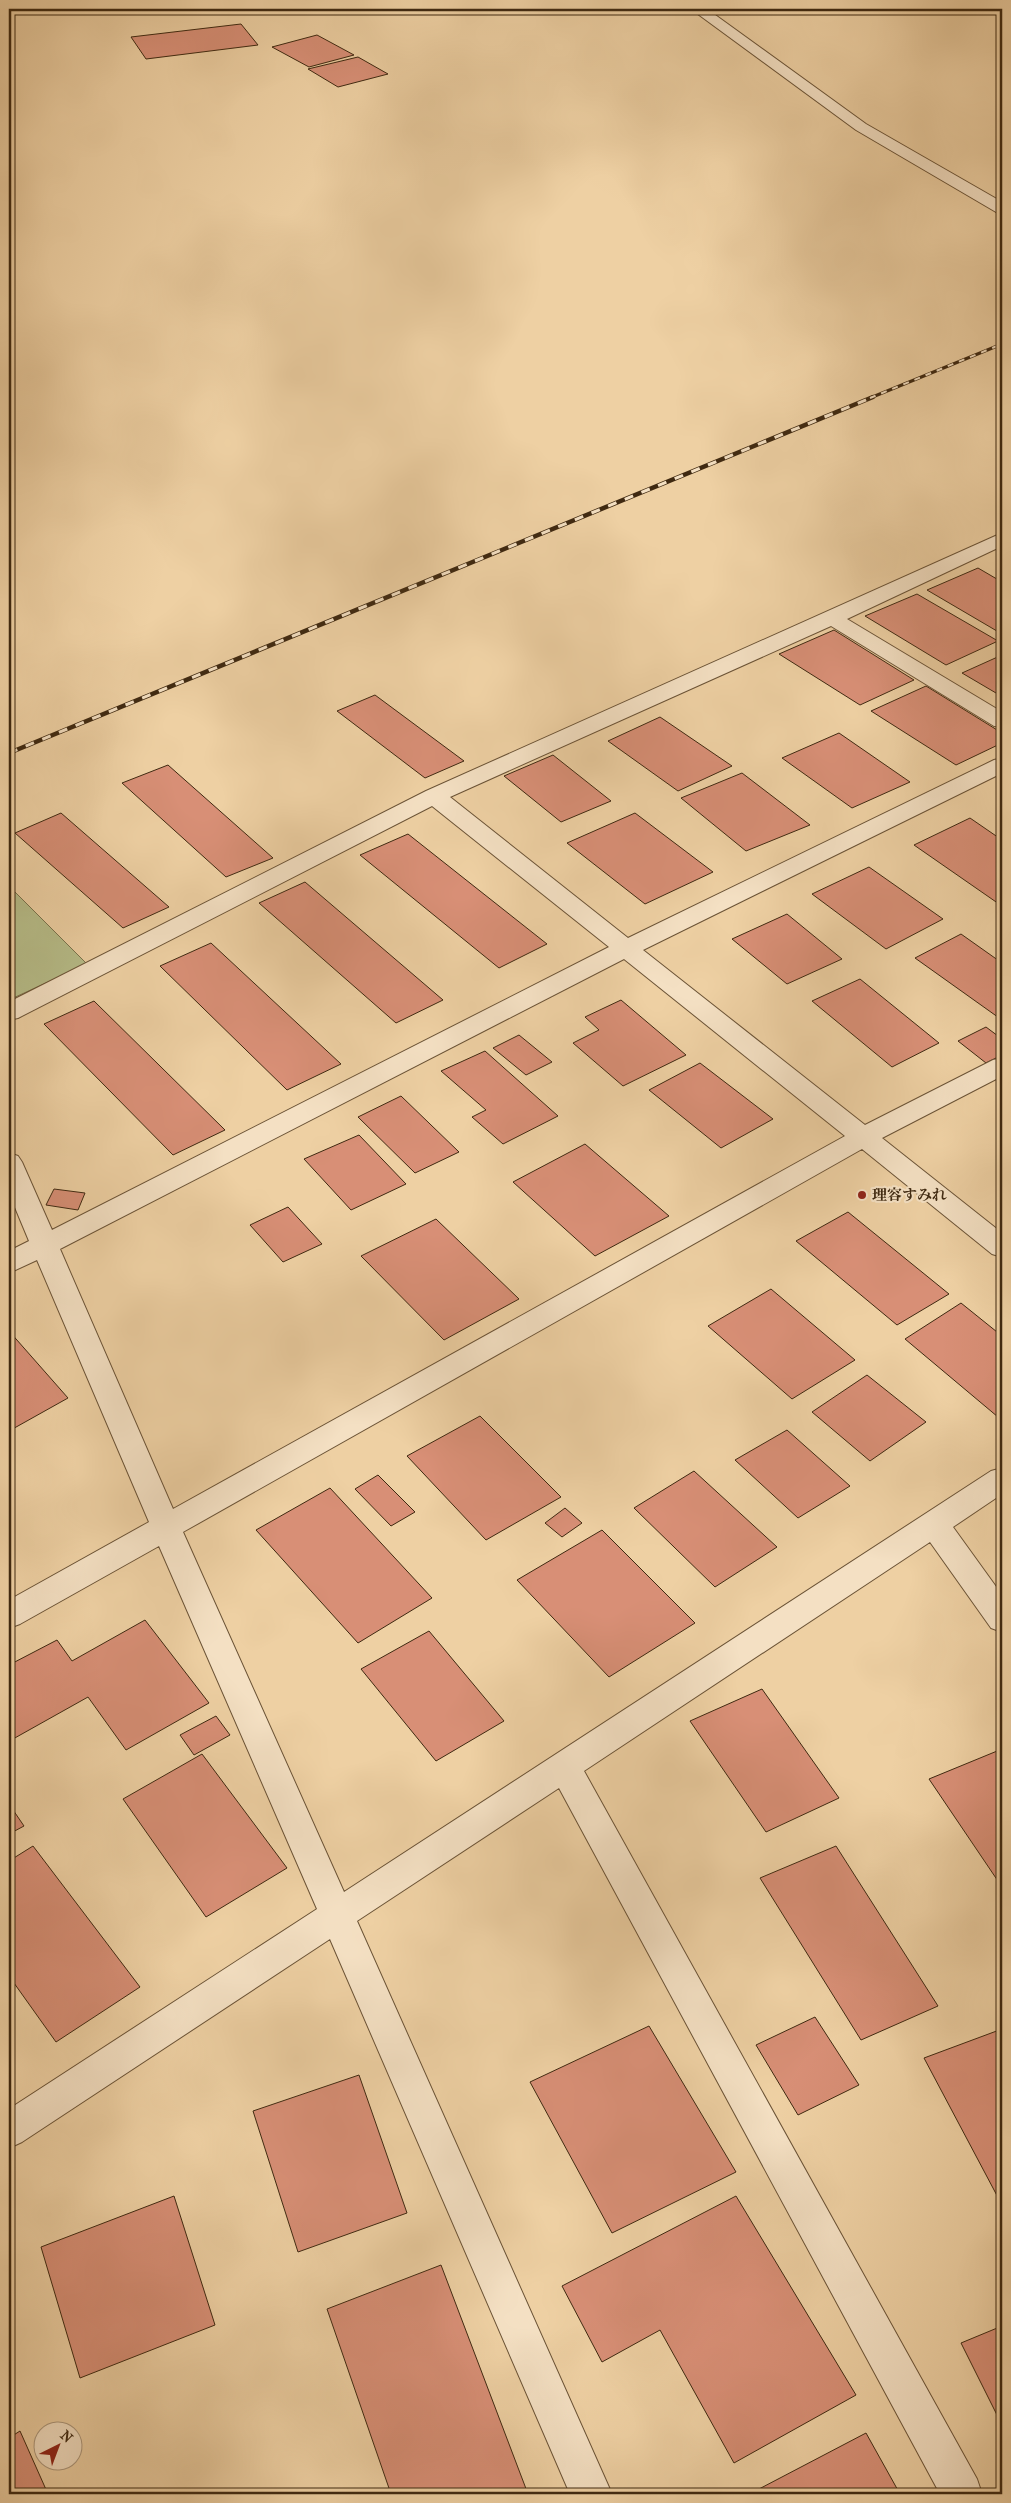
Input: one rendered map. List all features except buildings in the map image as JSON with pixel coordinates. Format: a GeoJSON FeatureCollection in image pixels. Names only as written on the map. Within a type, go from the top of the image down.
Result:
{"type":"FeatureCollection","features":[{"type":"Feature","properties":{"kind":"street"},"geometry":{"type":"LineString","coordinates":[[698,9],[861,127],[1002,209]]}},
{"type":"Feature","properties":{"kind":"street"},"geometry":{"type":"LineString","coordinates":[[9,1012],[434,796],[832,618],[1002,539]]}},
{"type":"Feature","properties":{"kind":"street"},"geometry":{"type":"LineString","coordinates":[[832,618],[1002,721]]}},
{"type":"Feature","properties":{"kind":"street"},"geometry":{"type":"LineString","coordinates":[[9,1263],[627,948],[1002,765]]}},
{"type":"Feature","properties":{"kind":"street"},"geometry":{"type":"LineString","coordinates":[[434,796],[1002,1247]]}},
{"type":"Feature","properties":{"kind":"street"},"geometry":{"type":"LineString","coordinates":[[9,1615],[863,1137],[1002,1066]]}},
{"type":"Feature","properties":{"kind":"street"},"geometry":{"type":"LineString","coordinates":[[9,1162],[166,1527],[591,2494]]}},
{"type":"Feature","properties":{"kind":"street"},"geometry":{"type":"LineString","coordinates":[[9,2130],[1002,1479]]}},
{"type":"Feature","properties":{"kind":"street"},"geometry":{"type":"LineString","coordinates":[[934,1524],[1002,1619]]}},
{"type":"Feature","properties":{"kind":"street"},"geometry":{"type":"LineString","coordinates":[[564,1766],[962,2494]]}},
{"type":"Feature","properties":{"kind":"green space"},"geometry":{"type":"Polygon","coordinates":[[[9,886],[87,964],[9,1000],[9,886]]]}},
{"type":"Feature","properties":{"kind":"railway"},"geometry":{"type":"LineString","coordinates":[[870,398],[1002,344]]}},
{"type":"Feature","properties":{"kind":"railway"},"geometry":{"type":"LineString","coordinates":[[9,753],[873,397]]}},
{"type":"Feature","properties":{"kind":"place","name":"理容すみれ"},"geometry":{"type":"Point","coordinates":[862,1195]}}]}
